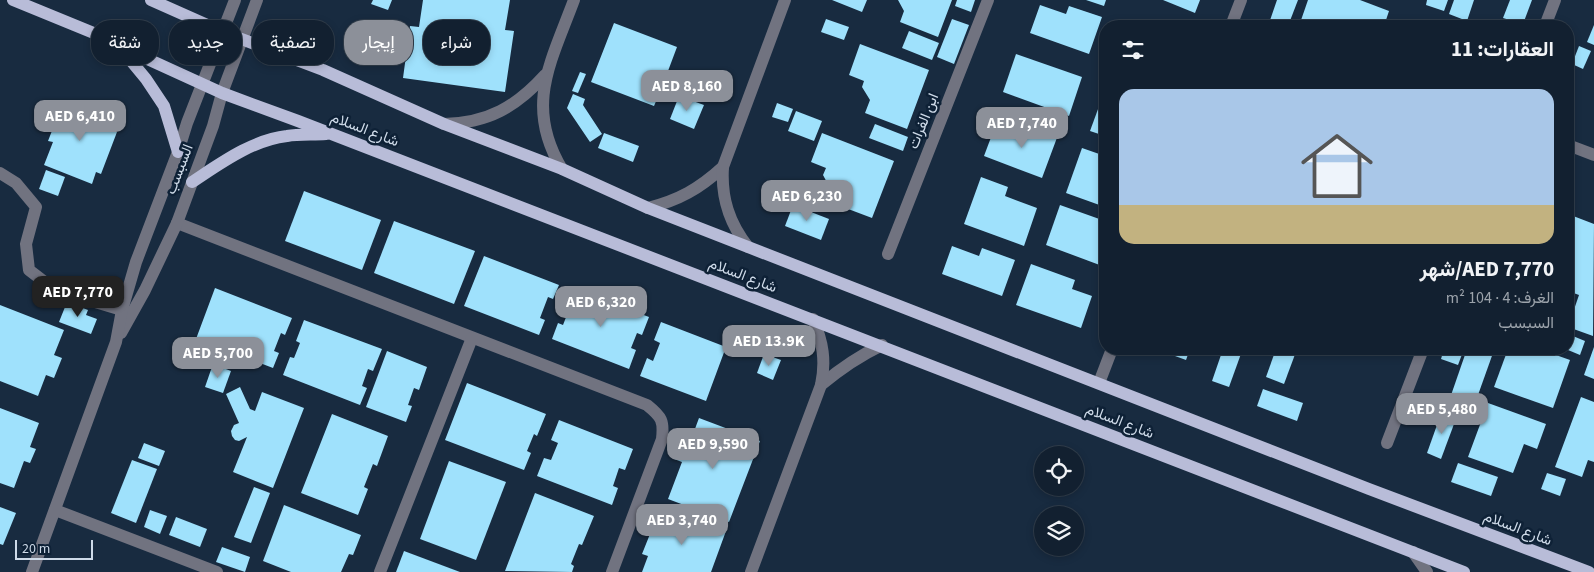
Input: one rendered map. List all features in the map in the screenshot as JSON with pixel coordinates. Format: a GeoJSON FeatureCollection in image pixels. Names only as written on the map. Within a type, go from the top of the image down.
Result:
{"type":"FeatureCollection","features":[{"type":"Feature","properties":{"kind":"main road","name":"شارع السلام"},"geometry":{"type":"LineString","coordinates":[[13,0],[91,32]]}},
{"type":"Feature","properties":{"kind":"main road","name":"شارع السلام"},"geometry":{"type":"LineString","coordinates":[[156,1],[198,20]]}},
{"type":"Feature","properties":{"kind":"main road","name":"شارع السلام"},"geometry":{"type":"LineString","coordinates":[[242,39],[323,70],[444,124],[562,169],[648,208],[1369,489],[1589,572]]}},
{"type":"Feature","properties":{"kind":"main road"},"geometry":{"type":"LineString","coordinates":[[135,65],[164,106],[178,152]]}},
{"type":"Feature","properties":{"kind":"main road","name":"شارع السلام"},"geometry":{"type":"LineString","coordinates":[[159,65],[222,93],[882,345],[1464,572]]}},
{"type":"Feature","properties":{"kind":"main road"},"geometry":{"type":"LineString","coordinates":[[192,182],[257,144],[285,136],[330,134]]}},
{"type":"Feature","properties":{"kind":"street","name":"السبسب"},"geometry":{"type":"LineString","coordinates":[[228,20],[235,0]]}},
{"type":"Feature","properties":{"kind":"street","name":"السبسب"},"geometry":{"type":"LineString","coordinates":[[242,36],[256,0]]}},
{"type":"Feature","properties":{"kind":"street"},"geometry":{"type":"LineString","coordinates":[[562,169],[547,141],[542,94],[547,73],[574,0]]}},
{"type":"Feature","properties":{"kind":"street"},"geometry":{"type":"LineString","coordinates":[[748,247],[739,235],[726,209],[722,188],[723,167],[785,0]]}},
{"type":"Feature","properties":{"kind":"street","name":"ابن الفرات"},"geometry":{"type":"LineString","coordinates":[[888,254],[988,0]]}},
{"type":"Feature","properties":{"kind":"street"},"geometry":{"type":"LineString","coordinates":[[1233,20],[1241,0]]}},
{"type":"Feature","properties":{"kind":"street"},"geometry":{"type":"LineString","coordinates":[[1547,20],[1555,0]]}},
{"type":"Feature","properties":{"kind":"street","name":"السبسب"},"geometry":{"type":"LineString","coordinates":[[116,342],[122,310],[136,262],[178,152],[187,123],[211,65]]}},
{"type":"Feature","properties":{"kind":"street","name":"السبسب"},"geometry":{"type":"LineString","coordinates":[[32,572],[116,342],[145,290],[177,223],[213,126],[232,65]]}},
{"type":"Feature","properties":{"kind":"street"},"geometry":{"type":"LineString","coordinates":[[444,124],[465,124],[489,117],[511,106],[530,91],[547,73]]}},
{"type":"Feature","properties":{"kind":"street"},"geometry":{"type":"LineString","coordinates":[[1574,147],[1594,155]]}},
{"type":"Feature","properties":{"kind":"street"},"geometry":{"type":"LineString","coordinates":[[648,208],[688,194],[707,182],[723,167]]}},
{"type":"Feature","properties":{"kind":"street"},"geometry":{"type":"LineString","coordinates":[[0,173],[16,183],[36,207],[26,244],[30,270],[55,290],[122,310]]}},
{"type":"Feature","properties":{"kind":"street"},"geometry":{"type":"LineString","coordinates":[[177,223],[647,405],[657,413],[663,424],[662,440],[612,572]]}},
{"type":"Feature","properties":{"kind":"street"},"geometry":{"type":"LineString","coordinates":[[750,572],[821,385],[824,351],[813,319]]}},
{"type":"Feature","properties":{"kind":"street"},"geometry":{"type":"LineString","coordinates":[[380,572],[472,338]]}},
{"type":"Feature","properties":{"kind":"street"},"geometry":{"type":"LineString","coordinates":[[821,385],[853,360],[882,345]]}},
{"type":"Feature","properties":{"kind":"street","name":"شارع السلام"},"geometry":{"type":"LineString","coordinates":[[1099,383],[1110,355]]}},
{"type":"Feature","properties":{"kind":"street"},"geometry":{"type":"LineString","coordinates":[[1387,443],[1421,355]]}},
{"type":"Feature","properties":{"kind":"street"},"geometry":{"type":"LineString","coordinates":[[54,510],[217,572]]}},
{"type":"Feature","properties":{"kind":"street"},"geometry":{"type":"LineString","coordinates":[[1414,552],[1426,572]]}},
{"type":"Feature","properties":{"kind":"building"},"geometry":{"type":"Polygon","coordinates":[[[373,0],[392,0],[388,10],[371,4],[373,0]]]}},
{"type":"Feature","properties":{"kind":"building"},"geometry":{"type":"Polygon","coordinates":[[[423,0],[510,0],[505,30],[514,31],[505,92],[403,78],[405,65],[413,65],[413,26],[419,27],[423,0]]]}},
{"type":"Feature","properties":{"kind":"building"},"geometry":{"type":"Polygon","coordinates":[[[832,0],[867,0],[862,12],[832,0]]]}},
{"type":"Feature","properties":{"kind":"building"},"geometry":{"type":"Polygon","coordinates":[[[898,0],[952,0],[938,37],[900,22],[904,11],[898,0]]]}},
{"type":"Feature","properties":{"kind":"building"},"geometry":{"type":"Polygon","coordinates":[[[957,0],[975,0],[971,12],[955,6],[957,0]]]}},
{"type":"Feature","properties":{"kind":"building"},"geometry":{"type":"Polygon","coordinates":[[[1086,0],[1106,0],[1104,6],[1086,0]]]}},
{"type":"Feature","properties":{"kind":"building"},"geometry":{"type":"Polygon","coordinates":[[[1163,0],[1200,0],[1195,13],[1163,0]]]}},
{"type":"Feature","properties":{"kind":"building"},"geometry":{"type":"Polygon","coordinates":[[[1277,0],[1298,0],[1290,20],[1270,20],[1277,0]]]}},
{"type":"Feature","properties":{"kind":"building"},"geometry":{"type":"Polygon","coordinates":[[[1308,0],[1360,0],[1389,11],[1386,20],[1301,20],[1308,0]]]}},
{"type":"Feature","properties":{"kind":"building"},"geometry":{"type":"Polygon","coordinates":[[[1427,0],[1448,0],[1444,11],[1426,5],[1427,0]]]}},
{"type":"Feature","properties":{"kind":"building"},"geometry":{"type":"Polygon","coordinates":[[[1454,0],[1474,0],[1467,20],[1449,14],[1454,0]]]}},
{"type":"Feature","properties":{"kind":"building"},"geometry":{"type":"Polygon","coordinates":[[[1510,0],[1532,0],[1524,20],[1503,18],[1510,0]]]}},
{"type":"Feature","properties":{"kind":"building"},"geometry":{"type":"Polygon","coordinates":[[[1040,5],[1066,14],[1069,6],[1102,17],[1099,20],[1099,26],[1089,54],[1030,33],[1040,5]]]}},
{"type":"Feature","properties":{"kind":"building"},"geometry":{"type":"Polygon","coordinates":[[[826,19],[849,27],[844,40],[821,32],[826,19]]]}},
{"type":"Feature","properties":{"kind":"building"},"geometry":{"type":"Polygon","coordinates":[[[952,19],[969,25],[954,64],[937,57],[952,19]]]}},
{"type":"Feature","properties":{"kind":"building"},"geometry":{"type":"Polygon","coordinates":[[[614,23],[677,47],[668,71],[674,74],[666,94],[660,92],[654,106],[591,82],[614,23]]]}},
{"type":"Feature","properties":{"kind":"building"},"geometry":{"type":"Polygon","coordinates":[[[1594,25],[1594,45],[1587,42],[1594,25]]]}},
{"type":"Feature","properties":{"kind":"building"},"geometry":{"type":"Polygon","coordinates":[[[909,31],[939,43],[932,60],[902,48],[909,31]]]}},
{"type":"Feature","properties":{"kind":"building"},"geometry":{"type":"Polygon","coordinates":[[[860,44],[929,70],[907,129],[865,113],[870,100],[862,87],[864,81],[849,75],[860,44]]]}},
{"type":"Feature","properties":{"kind":"building"},"geometry":{"type":"Polygon","coordinates":[[[1579,46],[1591,51],[1583,69],[1574,65],[1574,59],[1579,46]]]}},
{"type":"Feature","properties":{"kind":"building"},"geometry":{"type":"Polygon","coordinates":[[[1016,54],[1082,77],[1069,116],[1003,92],[1016,54]]]}},
{"type":"Feature","properties":{"kind":"building"},"geometry":{"type":"Polygon","coordinates":[[[580,72],[586,74],[578,93],[572,91],[580,72]]]}},
{"type":"Feature","properties":{"kind":"building"},"geometry":{"type":"Polygon","coordinates":[[[573,94],[585,99],[583,105],[602,134],[590,142],[567,108],[573,94]]]}},
{"type":"Feature","properties":{"kind":"building"},"geometry":{"type":"Polygon","coordinates":[[[679,96],[704,105],[694,129],[670,119],[679,96]]]}},
{"type":"Feature","properties":{"kind":"building"},"geometry":{"type":"Polygon","coordinates":[[[64,100],[116,120],[112,130],[117,132],[101,174],[96,172],[92,184],[44,165],[53,142],[48,141],[64,100]]]}},
{"type":"Feature","properties":{"kind":"building"},"geometry":{"type":"Polygon","coordinates":[[[777,103],[793,109],[788,122],[772,117],[777,103]]]}},
{"type":"Feature","properties":{"kind":"building"},"geometry":{"type":"Polygon","coordinates":[[[1099,106],[1099,134],[1090,131],[1099,106]]]}},
{"type":"Feature","properties":{"kind":"building"},"geometry":{"type":"Polygon","coordinates":[[[796,111],[822,121],[814,141],[788,131],[796,111]]]}},
{"type":"Feature","properties":{"kind":"building"},"geometry":{"type":"Polygon","coordinates":[[[875,124],[908,137],[903,151],[869,138],[875,124]]]}},
{"type":"Feature","properties":{"kind":"building"},"geometry":{"type":"Polygon","coordinates":[[[996,124],[1025,134],[1028,124],[1058,135],[1042,178],[984,156],[996,124]]]}},
{"type":"Feature","properties":{"kind":"building"},"geometry":{"type":"Polygon","coordinates":[[[604,133],[639,146],[633,162],[598,148],[604,133]]]}},
{"type":"Feature","properties":{"kind":"building"},"geometry":{"type":"Polygon","coordinates":[[[822,133],[894,161],[872,218],[827,201],[831,190],[823,175],[826,168],[811,162],[822,133]]]}},
{"type":"Feature","properties":{"kind":"building"},"geometry":{"type":"Polygon","coordinates":[[[1082,148],[1099,154],[1099,205],[1066,193],[1082,148]]]}},
{"type":"Feature","properties":{"kind":"building"},"geometry":{"type":"Polygon","coordinates":[[[46,170],[65,177],[58,196],[39,189],[46,170]]]}},
{"type":"Feature","properties":{"kind":"building"},"geometry":{"type":"Polygon","coordinates":[[[981,177],[1008,187],[1005,196],[1037,208],[1024,246],[964,224],[981,177]]]}},
{"type":"Feature","properties":{"kind":"building"},"geometry":{"type":"Polygon","coordinates":[[[304,191],[381,220],[362,270],[285,241],[304,191]]]}},
{"type":"Feature","properties":{"kind":"building"},"geometry":{"type":"Polygon","coordinates":[[[793,205],[829,219],[821,240],[785,226],[793,205]]]}},
{"type":"Feature","properties":{"kind":"building"},"geometry":{"type":"Polygon","coordinates":[[[1060,205],[1099,219],[1099,265],[1046,245],[1060,205]]]}},
{"type":"Feature","properties":{"kind":"building"},"geometry":{"type":"Polygon","coordinates":[[[1574,216],[1594,224],[1593,336],[1574,329],[1574,310],[1579,295],[1574,293],[1574,216]]]}},
{"type":"Feature","properties":{"kind":"building"},"geometry":{"type":"Polygon","coordinates":[[[394,221],[475,251],[454,304],[374,273],[394,221]]]}},
{"type":"Feature","properties":{"kind":"building"},"geometry":{"type":"Polygon","coordinates":[[[952,246],[979,256],[982,248],[1015,260],[1002,296],[942,274],[952,246]]]}},
{"type":"Feature","properties":{"kind":"building"},"geometry":{"type":"Polygon","coordinates":[[[484,256],[559,285],[553,299],[548,297],[540,318],[545,320],[539,335],[464,306],[484,256]]]}},
{"type":"Feature","properties":{"kind":"building"},"geometry":{"type":"Polygon","coordinates":[[[1031,264],[1075,280],[1072,289],[1092,296],[1081,328],[1016,305],[1031,264]]]}},
{"type":"Feature","properties":{"kind":"building"},"geometry":{"type":"Polygon","coordinates":[[[215,288],[292,318],[285,335],[281,333],[274,351],[279,353],[273,368],[196,339],[215,288]]]}},
{"type":"Feature","properties":{"kind":"building"},"geometry":{"type":"Polygon","coordinates":[[[572,288],[649,317],[642,335],[637,333],[631,348],[636,350],[629,369],[552,339],[558,323],[563,325],[570,307],[565,305],[572,288]]]}},
{"type":"Feature","properties":{"kind":"building"},"geometry":{"type":"Polygon","coordinates":[[[67,302],[88,310],[86,315],[97,319],[91,334],[59,322],[67,302]]]}},
{"type":"Feature","properties":{"kind":"building"},"geometry":{"type":"Polygon","coordinates":[[[0,305],[64,330],[54,355],[62,358],[54,378],[46,375],[38,396],[0,381],[0,305]]]}},
{"type":"Feature","properties":{"kind":"building"},"geometry":{"type":"Polygon","coordinates":[[[304,320],[382,349],[373,371],[368,369],[362,386],[367,388],[360,405],[283,375],[290,357],[294,358],[300,343],[296,341],[304,320]]]}},
{"type":"Feature","properties":{"kind":"building"},"geometry":{"type":"Polygon","coordinates":[[[661,322],[726,347],[706,401],[640,376],[647,358],[653,361],[660,343],[654,340],[661,322]]]}},
{"type":"Feature","properties":{"kind":"building"},"geometry":{"type":"Polygon","coordinates":[[[1574,336],[1585,341],[1580,355],[1574,352],[1574,336]]]}},
{"type":"Feature","properties":{"kind":"building"},"geometry":{"type":"Polygon","coordinates":[[[1594,347],[1594,379],[1584,375],[1594,347]]]}},
{"type":"Feature","properties":{"kind":"building"},"geometry":{"type":"Polygon","coordinates":[[[387,351],[427,367],[419,390],[414,388],[408,405],[412,406],[406,422],[366,407],[387,351]]]}},
{"type":"Feature","properties":{"kind":"building"},"geometry":{"type":"Polygon","coordinates":[[[764,354],[781,360],[773,380],[757,373],[764,354]]]}},
{"type":"Feature","properties":{"kind":"building"},"geometry":{"type":"Polygon","coordinates":[[[1172,355],[1188,355],[1186,360],[1172,355]]]}},
{"type":"Feature","properties":{"kind":"building"},"geometry":{"type":"Polygon","coordinates":[[[1221,355],[1241,355],[1229,387],[1212,381],[1221,355]]]}},
{"type":"Feature","properties":{"kind":"building"},"geometry":{"type":"Polygon","coordinates":[[[1274,355],[1295,355],[1284,384],[1266,377],[1274,355]]]}},
{"type":"Feature","properties":{"kind":"building"},"geometry":{"type":"Polygon","coordinates":[[[1442,355],[1462,355],[1458,365],[1441,359],[1442,355]]]}},
{"type":"Feature","properties":{"kind":"building"},"geometry":{"type":"Polygon","coordinates":[[[1465,355],[1492,355],[1473,409],[1449,401],[1465,355]]]}},
{"type":"Feature","properties":{"kind":"building"},"geometry":{"type":"Polygon","coordinates":[[[1506,355],[1556,355],[1570,360],[1553,408],[1494,387],[1506,355]]]}},
{"type":"Feature","properties":{"kind":"building"},"geometry":{"type":"Polygon","coordinates":[[[213,364],[231,371],[223,393],[205,387],[213,364]]]}},
{"type":"Feature","properties":{"kind":"building"},"geometry":{"type":"Polygon","coordinates":[[[467,383],[546,414],[537,436],[534,434],[527,451],[531,453],[524,470],[445,440],[467,383]]]}},
{"type":"Feature","properties":{"kind":"building"},"geometry":{"type":"Polygon","coordinates":[[[240,387],[250,409],[255,411],[262,392],[304,408],[273,488],[233,472],[247,437],[239,441],[235,440],[232,436],[231,431],[234,425],[239,423],[226,394],[240,387]]]}},
{"type":"Feature","properties":{"kind":"building"},"geometry":{"type":"Polygon","coordinates":[[[1263,389],[1303,403],[1297,421],[1257,406],[1263,389]]]}},
{"type":"Feature","properties":{"kind":"building"},"geometry":{"type":"Polygon","coordinates":[[[1581,397],[1594,402],[1594,462],[1588,460],[1582,477],[1555,467],[1581,397]]]}},
{"type":"Feature","properties":{"kind":"building"},"geometry":{"type":"Polygon","coordinates":[[[1488,403],[1546,424],[1537,449],[1524,444],[1513,473],[1468,457],[1488,403]]]}},
{"type":"Feature","properties":{"kind":"building"},"geometry":{"type":"Polygon","coordinates":[[[0,408],[39,423],[30,447],[36,449],[30,463],[24,461],[14,488],[0,483],[0,408]]]}},
{"type":"Feature","properties":{"kind":"building"},"geometry":{"type":"Polygon","coordinates":[[[1442,411],[1457,416],[1441,459],[1427,453],[1442,411]]]}},
{"type":"Feature","properties":{"kind":"building"},"geometry":{"type":"Polygon","coordinates":[[[332,414],[388,436],[377,466],[373,464],[364,487],[368,489],[358,515],[301,493],[332,414]]]}},
{"type":"Feature","properties":{"kind":"building"},"geometry":{"type":"Polygon","coordinates":[[[699,418],[760,441],[729,522],[668,499],[682,462],[674,459],[681,442],[689,445],[699,418]]]}},
{"type":"Feature","properties":{"kind":"building"},"geometry":{"type":"Polygon","coordinates":[[[559,420],[633,449],[625,470],[619,468],[613,486],[618,488],[612,505],[537,476],[544,458],[551,460],[558,443],[551,440],[559,420]]]}},
{"type":"Feature","properties":{"kind":"building"},"geometry":{"type":"Polygon","coordinates":[[[144,443],[165,451],[159,466],[138,458],[144,443]]]}},
{"type":"Feature","properties":{"kind":"building"},"geometry":{"type":"Polygon","coordinates":[[[132,460],[157,469],[136,523],[111,513],[132,460]]]}},
{"type":"Feature","properties":{"kind":"building"},"geometry":{"type":"Polygon","coordinates":[[[449,461],[506,482],[476,560],[420,539],[449,461]]]}},
{"type":"Feature","properties":{"kind":"building"},"geometry":{"type":"Polygon","coordinates":[[[1458,463],[1498,477],[1491,496],[1451,482],[1458,463]]]}},
{"type":"Feature","properties":{"kind":"building"},"geometry":{"type":"Polygon","coordinates":[[[1547,473],[1566,479],[1560,496],[1541,489],[1547,473]]]}},
{"type":"Feature","properties":{"kind":"building"},"geometry":{"type":"Polygon","coordinates":[[[254,487],[270,493],[251,543],[234,537],[254,487]]]}},
{"type":"Feature","properties":{"kind":"building"},"geometry":{"type":"Polygon","coordinates":[[[535,493],[594,516],[582,545],[579,544],[571,564],[574,566],[572,572],[505,571],[535,493]]]}},
{"type":"Feature","properties":{"kind":"building"},"geometry":{"type":"Polygon","coordinates":[[[284,505],[361,535],[353,555],[349,554],[341,572],[291,572],[263,561],[284,505]]]}},
{"type":"Feature","properties":{"kind":"building"},"geometry":{"type":"Polygon","coordinates":[[[0,507],[16,513],[3,545],[0,544],[0,507]]]}},
{"type":"Feature","properties":{"kind":"building"},"geometry":{"type":"Polygon","coordinates":[[[666,509],[726,531],[711,572],[642,572],[648,556],[642,554],[652,529],[658,531],[666,509]]]}},
{"type":"Feature","properties":{"kind":"building"},"geometry":{"type":"Polygon","coordinates":[[[150,510],[167,516],[160,534],[144,527],[150,510]]]}},
{"type":"Feature","properties":{"kind":"building"},"geometry":{"type":"Polygon","coordinates":[[[176,517],[207,529],[200,547],[169,535],[176,517]]]}},
{"type":"Feature","properties":{"kind":"building"},"geometry":{"type":"Polygon","coordinates":[[[222,547],[250,557],[245,572],[216,562],[222,547]]]}},
{"type":"Feature","properties":{"kind":"building"},"geometry":{"type":"Polygon","coordinates":[[[404,551],[460,572],[396,572],[404,551]]]}}]}
